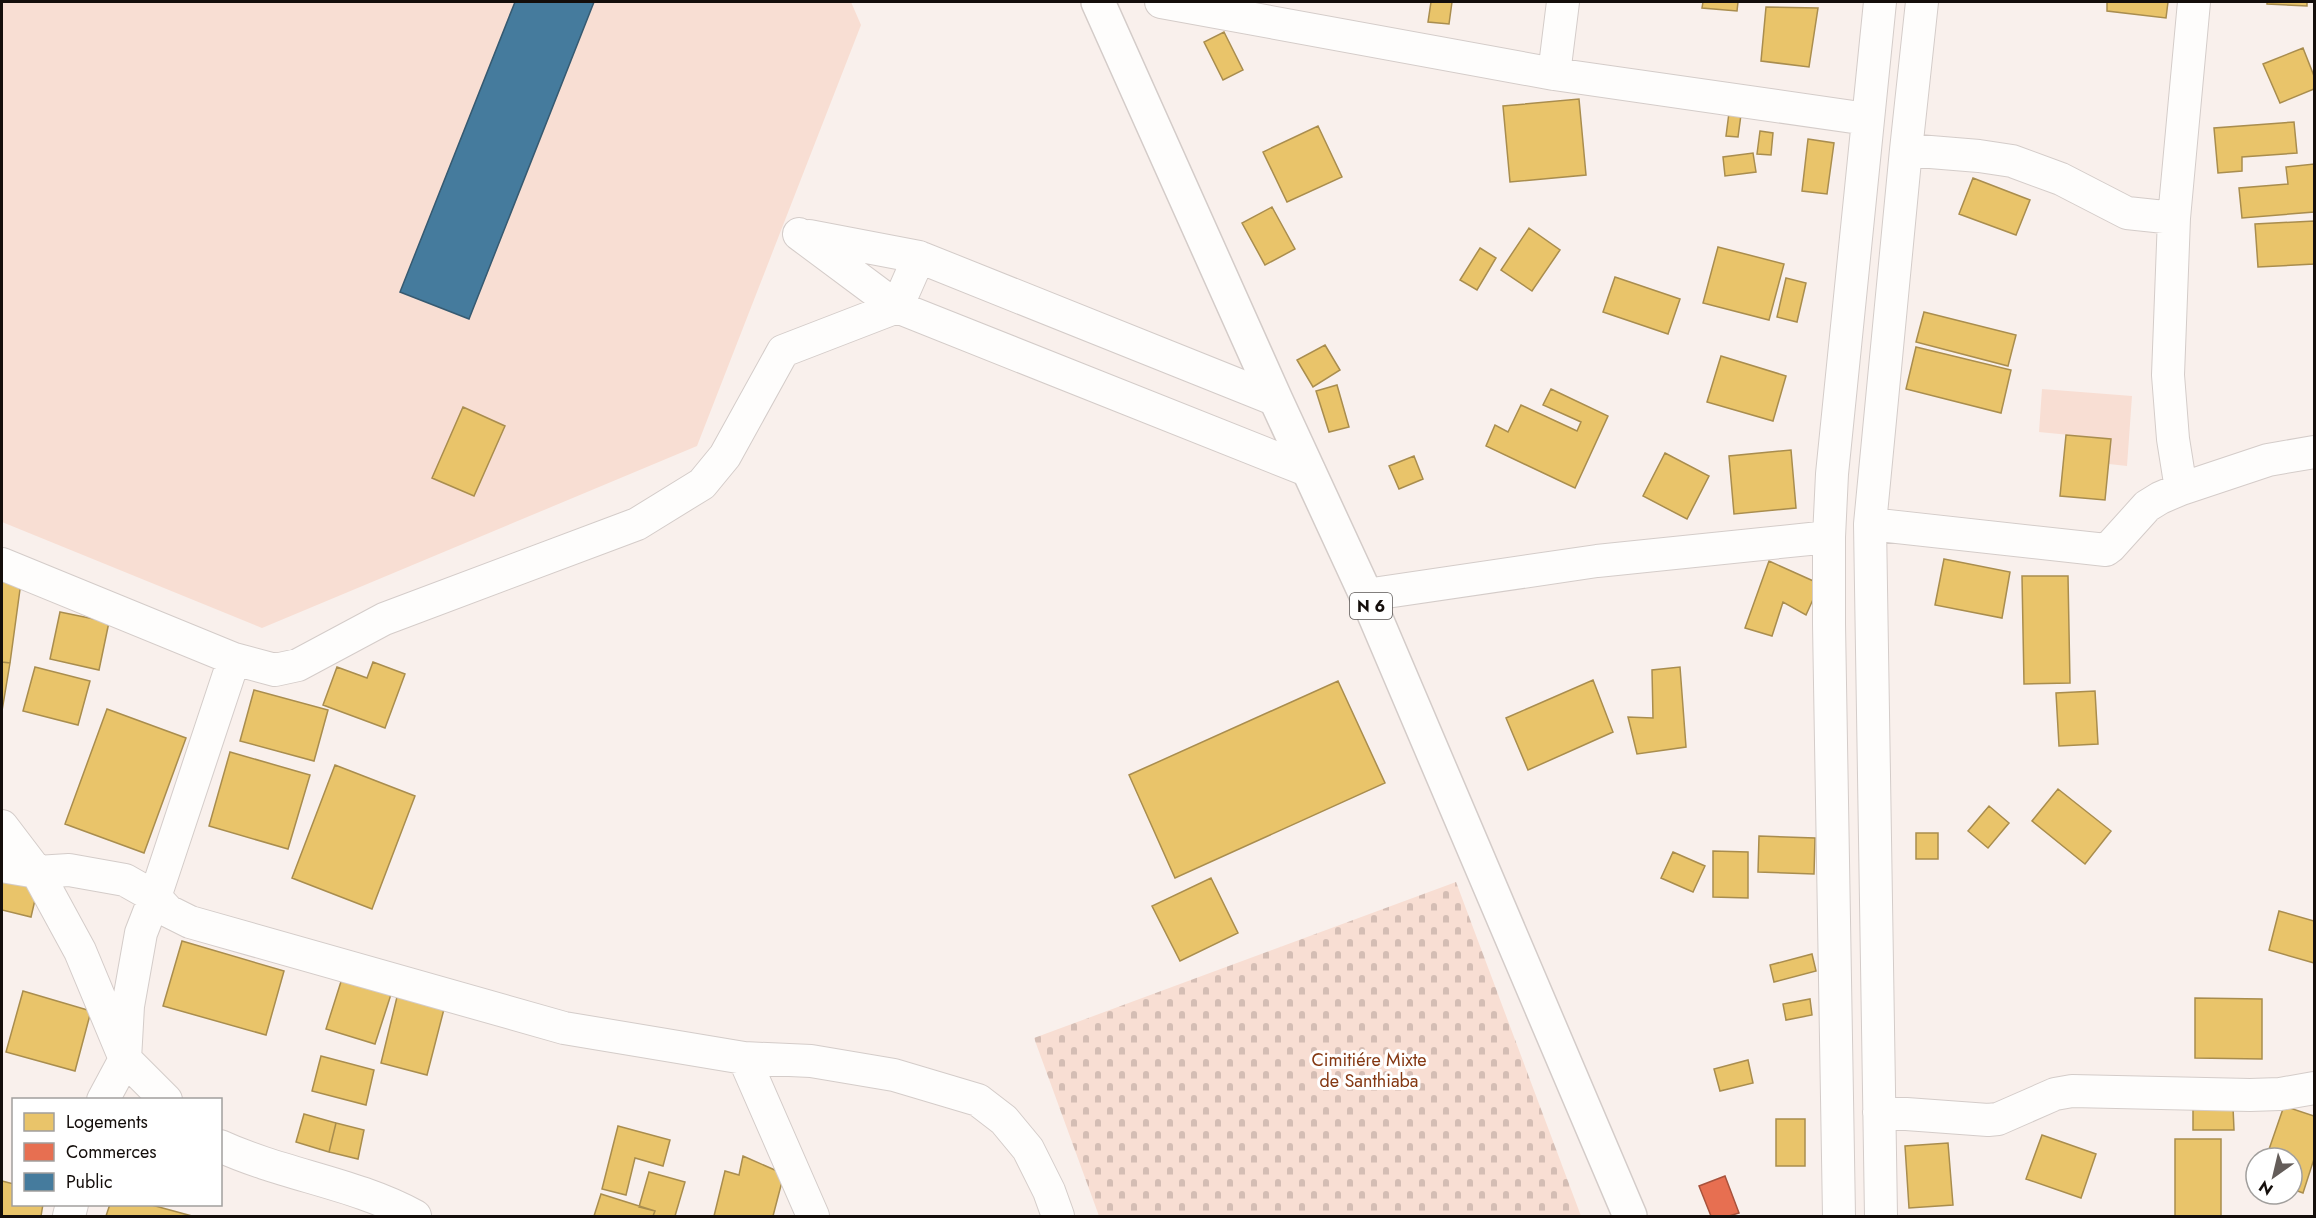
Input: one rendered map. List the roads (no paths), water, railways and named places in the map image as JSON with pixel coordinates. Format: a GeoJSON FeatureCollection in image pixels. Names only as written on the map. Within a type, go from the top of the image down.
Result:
{"type":"FeatureCollection","features":[{"type":"Feature","properties":{"kind":"main road","name":"N 6"},"geometry":{"type":"LineString","coordinates":[[1098,2],[1366,595],[1630,1216]]}},
{"type":"Feature","properties":{"kind":"street"},"geometry":{"type":"LineString","coordinates":[[1161,2],[1554,74],[1867,119]]}},
{"type":"Feature","properties":{"kind":"street"},"geometry":{"type":"LineString","coordinates":[[1554,74],[1563,2]]}},
{"type":"Feature","properties":{"kind":"street"},"geometry":{"type":"LineString","coordinates":[[1839,1216],[1829,537],[1832,474],[1880,2]]}},
{"type":"Feature","properties":{"kind":"street"},"geometry":{"type":"LineString","coordinates":[[1881,1216],[1870,524],[1922,2]]}},
{"type":"Feature","properties":{"kind":"street"},"geometry":{"type":"LineString","coordinates":[[2181,489],[2173,439],[2168,375],[2174,219],[2194,2]]}},
{"type":"Feature","properties":{"kind":"street"},"geometry":{"type":"LineString","coordinates":[[1906,150],[2012,161],[2061,180],[2127,213],[2174,219]]}},
{"type":"Feature","properties":{"kind":"street"},"geometry":{"type":"LineString","coordinates":[[1276,400],[919,257],[799,234],[897,307],[1309,471]]}},
{"type":"Feature","properties":{"kind":"street"},"geometry":{"type":"LineString","coordinates":[[2,564],[234,659],[275,670],[298,665],[384,619],[637,524],[702,484],[725,456],[783,351],[897,307],[919,257]]}},
{"type":"Feature","properties":{"kind":"street"},"geometry":{"type":"LineString","coordinates":[[1870,524],[2101,550],[2110,547],[2147,506],[2160,498],[2268,460],[2314,452]]}},
{"type":"Feature","properties":{"kind":"street"},"geometry":{"type":"LineString","coordinates":[[1366,595],[1597,561],[1829,537]]}},
{"type":"Feature","properties":{"kind":"street"},"geometry":{"type":"LineString","coordinates":[[104,1098],[125,1059],[128,1006],[141,933],[234,659]]}},
{"type":"Feature","properties":{"kind":"street"},"geometry":{"type":"LineString","coordinates":[[2,826],[37,872],[80,951],[125,1059],[164,1098]]}},
{"type":"Feature","properties":{"kind":"street"},"geometry":{"type":"LineString","coordinates":[[2,866],[37,872],[69,870],[125,880],[155,897],[168,911],[190,922],[564,1028],[744,1058],[811,1061],[894,1076],[978,1100],[1004,1120],[1028,1149],[1049,1191],[1058,1216]]}},
{"type":"Feature","properties":{"kind":"street"},"geometry":{"type":"LineString","coordinates":[[744,1058],[813,1216]]}},
{"type":"Feature","properties":{"kind":"street"},"geometry":{"type":"LineString","coordinates":[[1879,1112],[1988,1120],[2007,1115],[2055,1094],[2072,1091],[2250,1095],[2280,1094],[2314,1089]]}},
{"type":"Feature","properties":{"kind":"street"},"geometry":{"type":"LineString","coordinates":[[222,1147],[245,1158],[392,1204],[415,1216]]}},
{"type":"Feature","properties":{"kind":"park label","name":"Cimitiére Mixte de Santhiaba"},"geometry":{"type":"Point","coordinates":[1369,1070]}}]}
